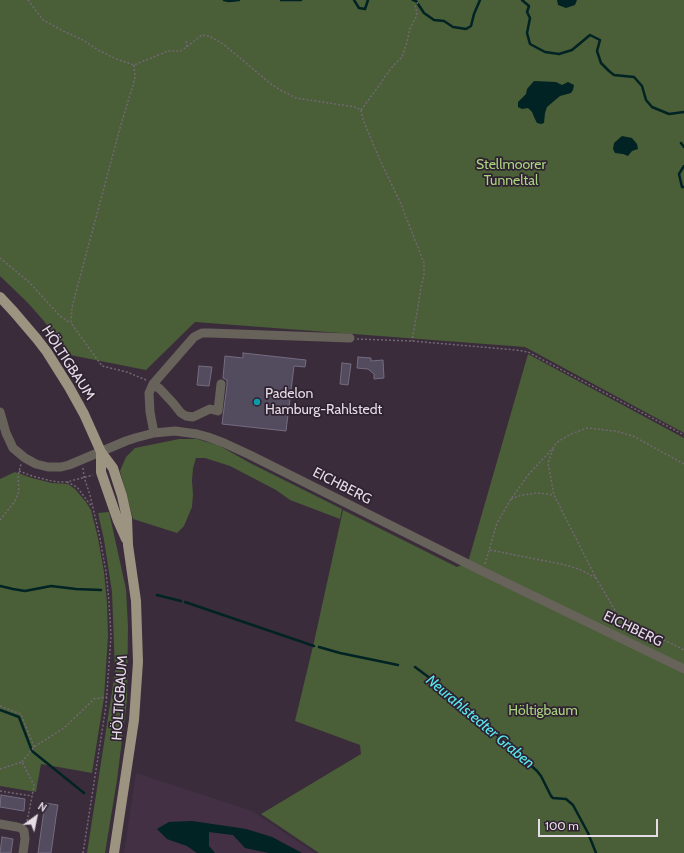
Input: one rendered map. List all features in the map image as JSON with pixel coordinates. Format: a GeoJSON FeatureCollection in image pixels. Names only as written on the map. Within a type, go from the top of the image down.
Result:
{"type":"FeatureCollection","features":[{"type":"Feature","properties":{"kind":"main road","name":"HÖLTIGBAUM"},"geometry":{"type":"LineString","coordinates":[[0,297],[25,324],[44,348],[77,401],[101,452],[113,468],[116,475],[127,518],[128,545],[136,601],[138,662],[134,720],[114,853]]}},
{"type":"Feature","properties":{"kind":"main road","name":"HÖLTIGBAUM"},"geometry":{"type":"LineString","coordinates":[[101,452],[101,472],[128,545]]}},
{"type":"Feature","properties":{"kind":"street"},"geometry":{"type":"LineString","coordinates":[[154,434],[150,412],[149,393],[153,384],[194,337],[202,333],[350,338]]}},
{"type":"Feature","properties":{"kind":"street"},"geometry":{"type":"LineString","coordinates":[[153,384],[181,413],[186,416],[193,417],[210,409],[218,411],[221,384]]}},
{"type":"Feature","properties":{"kind":"street","name":"EICHBERG"},"geometry":{"type":"LineString","coordinates":[[0,412],[8,440],[13,448],[25,458],[42,466],[54,467],[69,465],[135,438],[167,432],[188,433],[208,437],[224,443],[684,669]]}},
{"type":"Feature","properties":{"kind":"street"},"geometry":{"type":"LineString","coordinates":[[0,824],[18,827],[24,831],[25,839],[23,853]]}},
{"type":"Feature","properties":{"kind":"path"},"geometry":{"type":"LineString","coordinates":[[28,0],[43,20],[63,32],[83,40],[116,59],[134,65],[168,51],[181,51],[202,35],[209,36],[223,44],[271,84],[296,98],[355,107],[360,110],[380,160],[401,204],[424,263],[424,275],[412,341]]}},
{"type":"Feature","properties":{"kind":"path"},"geometry":{"type":"LineString","coordinates":[[360,110],[393,66],[402,57],[410,28],[416,17],[417,12],[415,7],[419,0]]}},
{"type":"Feature","properties":{"kind":"path"},"geometry":{"type":"LineString","coordinates":[[186,41],[187,47]]}},
{"type":"Feature","properties":{"kind":"path"},"geometry":{"type":"LineString","coordinates":[[71,323],[72,307],[135,78],[134,65]]}},
{"type":"Feature","properties":{"kind":"path"},"geometry":{"type":"LineString","coordinates":[[0,258],[30,282],[60,316],[71,323],[102,366],[127,372],[153,384]]}},
{"type":"Feature","properties":{"kind":"path"},"geometry":{"type":"LineString","coordinates":[[350,338],[412,341],[528,352],[684,435]]}},
{"type":"Feature","properties":{"kind":"path"},"geometry":{"type":"LineString","coordinates":[[485,566],[497,523],[511,499],[528,475],[556,443],[571,434],[587,428],[615,431],[633,436],[684,464]]}},
{"type":"Feature","properties":{"kind":"path"},"geometry":{"type":"LineString","coordinates":[[554,447],[548,463],[554,495],[596,578],[619,617],[684,650]]}},
{"type":"Feature","properties":{"kind":"path"},"geometry":{"type":"LineString","coordinates":[[82,460],[84,477],[90,495],[100,538],[106,572],[110,636],[106,706],[83,853]]}},
{"type":"Feature","properties":{"kind":"path"},"geometry":{"type":"LineString","coordinates":[[0,520],[15,501],[19,491],[18,476],[20,471],[52,481],[67,482],[101,472]]}},
{"type":"Feature","properties":{"kind":"path"},"geometry":{"type":"LineString","coordinates":[[67,482],[77,487],[93,508]]}},
{"type":"Feature","properties":{"kind":"path"},"geometry":{"type":"LineString","coordinates":[[511,499],[522,495],[537,493],[554,495]]}},
{"type":"Feature","properties":{"kind":"path"},"geometry":{"type":"LineString","coordinates":[[490,550],[579,569],[596,578]]}},
{"type":"Feature","properties":{"kind":"path"},"geometry":{"type":"LineString","coordinates":[[0,769],[22,762],[34,747],[64,728],[94,699],[107,696]]}},
{"type":"Feature","properties":{"kind":"path"},"geometry":{"type":"LineString","coordinates":[[0,706],[21,714],[34,747]]}},
{"type":"Feature","properties":{"kind":"path"},"geometry":{"type":"LineString","coordinates":[[22,762],[34,785],[28,820],[24,831]]}},
{"type":"Feature","properties":{"kind":"path"},"geometry":{"type":"LineString","coordinates":[[0,791],[32,796]]}},
{"type":"Feature","properties":{"kind":"shaded area"},"geometry":{"type":"Polygon","coordinates":[[[557,0],[577,0],[575,5],[566,8],[558,5],[557,0]]]}},
{"type":"Feature","properties":{"kind":"shaded area"},"geometry":{"type":"Polygon","coordinates":[[[534,81],[556,82],[562,85],[568,82],[574,85],[571,93],[560,96],[547,107],[544,123],[541,124],[537,123],[532,112],[528,108],[522,109],[518,107],[518,102],[526,94],[527,89],[534,81]]]}},
{"type":"Feature","properties":{"kind":"shaded area"},"geometry":{"type":"Polygon","coordinates":[[[622,136],[632,138],[637,144],[638,149],[632,151],[628,156],[615,153],[613,149],[614,143],[622,136]]]}},
{"type":"Feature","properties":{"kind":"shaded area"},"geometry":{"type":"Polygon","coordinates":[[[136,773],[252,811],[315,853],[302,853],[272,837],[246,829],[222,825],[169,822],[157,829],[167,839],[187,846],[197,853],[124,853],[136,773]]]}},
{"type":"Feature","properties":{"kind":"shaded area"},"geometry":{"type":"Polygon","coordinates":[[[192,821],[246,829],[272,837],[302,853],[269,853],[245,848],[233,835],[209,832],[209,846],[215,853],[197,853],[187,846],[167,839],[157,829],[169,822],[192,821]]]}},
{"type":"Feature","properties":{"kind":"shaded area"},"geometry":{"type":"Polygon","coordinates":[[[209,832],[234,835],[245,848],[269,853],[215,853],[209,846],[209,832]]]}},
{"type":"Feature","properties":{"kind":"green space","name":"Stellmoorer Tunneltal"},"geometry":{"type":"Polygon","coordinates":[[[0,0],[684,0],[684,433],[525,347],[195,322],[146,370],[70,355],[28,303],[0,276],[0,0]]]}},
{"type":"Feature","properties":{"kind":"green space","name":"Höltigbaum"},"geometry":{"type":"Polygon","coordinates":[[[528,354],[684,438],[684,853],[319,853],[261,814],[361,754],[360,745],[295,721],[343,510],[457,567],[468,562],[528,354]]]}},
{"type":"Feature","properties":{"kind":"green space"},"geometry":{"type":"Polygon","coordinates":[[[179,439],[197,439],[220,446],[250,463],[342,509],[340,519],[290,500],[276,490],[230,466],[205,458],[196,458],[193,468],[192,507],[184,526],[177,533],[133,519],[120,471],[126,457],[135,448],[179,439]]]}},
{"type":"Feature","properties":{"kind":"green space"},"geometry":{"type":"Polygon","coordinates":[[[15,472],[52,483],[68,484],[75,489],[86,502],[91,510],[98,538],[104,572],[107,603],[108,636],[104,698],[92,773],[41,764],[36,792],[0,786],[0,479],[15,472]]]}},
{"type":"Feature","properties":{"kind":"green space"},"geometry":{"type":"Polygon","coordinates":[[[109,512],[126,589],[128,627],[127,700],[117,780],[105,853],[87,853],[115,672],[112,592],[98,513],[109,512]]]}},
{"type":"Feature","properties":{"kind":"building","name":"Padelon Hamburg-Rahlstedt"},"geometry":{"type":"Polygon","coordinates":[[[243,353],[306,360],[305,367],[294,366],[286,431],[222,424],[227,385],[227,380],[223,378],[225,356],[243,358],[243,353]]]}},
{"type":"Feature","properties":{"kind":"building"},"geometry":{"type":"Polygon","coordinates":[[[358,357],[371,358],[371,361],[383,360],[384,378],[374,379],[374,374],[368,369],[357,368],[358,357]]]}},
{"type":"Feature","properties":{"kind":"building"},"geometry":{"type":"Polygon","coordinates":[[[342,363],[351,364],[348,385],[340,384],[342,363]]]}},
{"type":"Feature","properties":{"kind":"building"},"geometry":{"type":"Polygon","coordinates":[[[199,366],[212,367],[209,386],[197,385],[199,366]]]}},
{"type":"Feature","properties":{"kind":"building"},"geometry":{"type":"Polygon","coordinates":[[[1,795],[25,799],[24,811],[0,807],[1,795]]]}},
{"type":"Feature","properties":{"kind":"building"},"geometry":{"type":"Polygon","coordinates":[[[45,803],[58,805],[51,853],[38,853],[45,803]]]}},
{"type":"Feature","properties":{"kind":"building"},"geometry":{"type":"Polygon","coordinates":[[[2,837],[13,839],[11,853],[0,853],[2,837]]]}},
{"type":"Feature","properties":{"kind":"waterway"},"geometry":{"type":"LineString","coordinates":[[224,0],[239,0]]}},
{"type":"Feature","properties":{"kind":"waterway"},"geometry":{"type":"LineString","coordinates":[[281,0],[301,0]]}},
{"type":"Feature","properties":{"kind":"waterway"},"geometry":{"type":"LineString","coordinates":[[354,0],[359,8],[365,9],[368,0]]}},
{"type":"Feature","properties":{"kind":"waterway"},"geometry":{"type":"LineString","coordinates":[[413,0],[416,1],[424,13],[434,20],[444,21],[453,27],[466,29],[471,26],[480,0]]}},
{"type":"Feature","properties":{"kind":"waterway"},"geometry":{"type":"LineString","coordinates":[[522,0],[529,6],[527,12],[530,18],[527,33],[530,44],[545,52],[559,54],[572,50],[590,35],[600,40],[597,51],[601,63],[614,75],[634,77],[642,86],[646,100],[652,107],[669,114],[684,112]]}},
{"type":"Feature","properties":{"kind":"waterway"},"geometry":{"type":"LineString","coordinates":[[681,143],[684,147]]}},
{"type":"Feature","properties":{"kind":"waterway"},"geometry":{"type":"LineString","coordinates":[[684,166],[679,174],[682,187],[684,187]]}},
{"type":"Feature","properties":{"kind":"waterway"},"geometry":{"type":"LineString","coordinates":[[0,586],[25,591],[51,586],[101,590]]}},
{"type":"Feature","properties":{"kind":"waterway","name":"Neurahlstedter Graben"},"geometry":{"type":"LineString","coordinates":[[157,595],[181,601]]}},
{"type":"Feature","properties":{"kind":"waterway","name":"Neurahlstedter Graben"},"geometry":{"type":"LineString","coordinates":[[185,602],[314,646]]}},
{"type":"Feature","properties":{"kind":"waterway","name":"Neurahlstedter Graben"},"geometry":{"type":"LineString","coordinates":[[319,647],[398,665]]}},
{"type":"Feature","properties":{"kind":"waterway","name":"Neurahlstedter Graben"},"geometry":{"type":"LineString","coordinates":[[415,667],[454,696],[537,771],[553,798],[566,799],[573,805],[588,833],[596,853]]}},
{"type":"Feature","properties":{"kind":"waterway"},"geometry":{"type":"LineString","coordinates":[[0,710],[19,717],[32,751],[84,793]]}},
{"type":"Feature","properties":{"kind":"place","name":"Padelon Hamburg-Rahlstedt"},"geometry":{"type":"Point","coordinates":[257,402]}}]}
